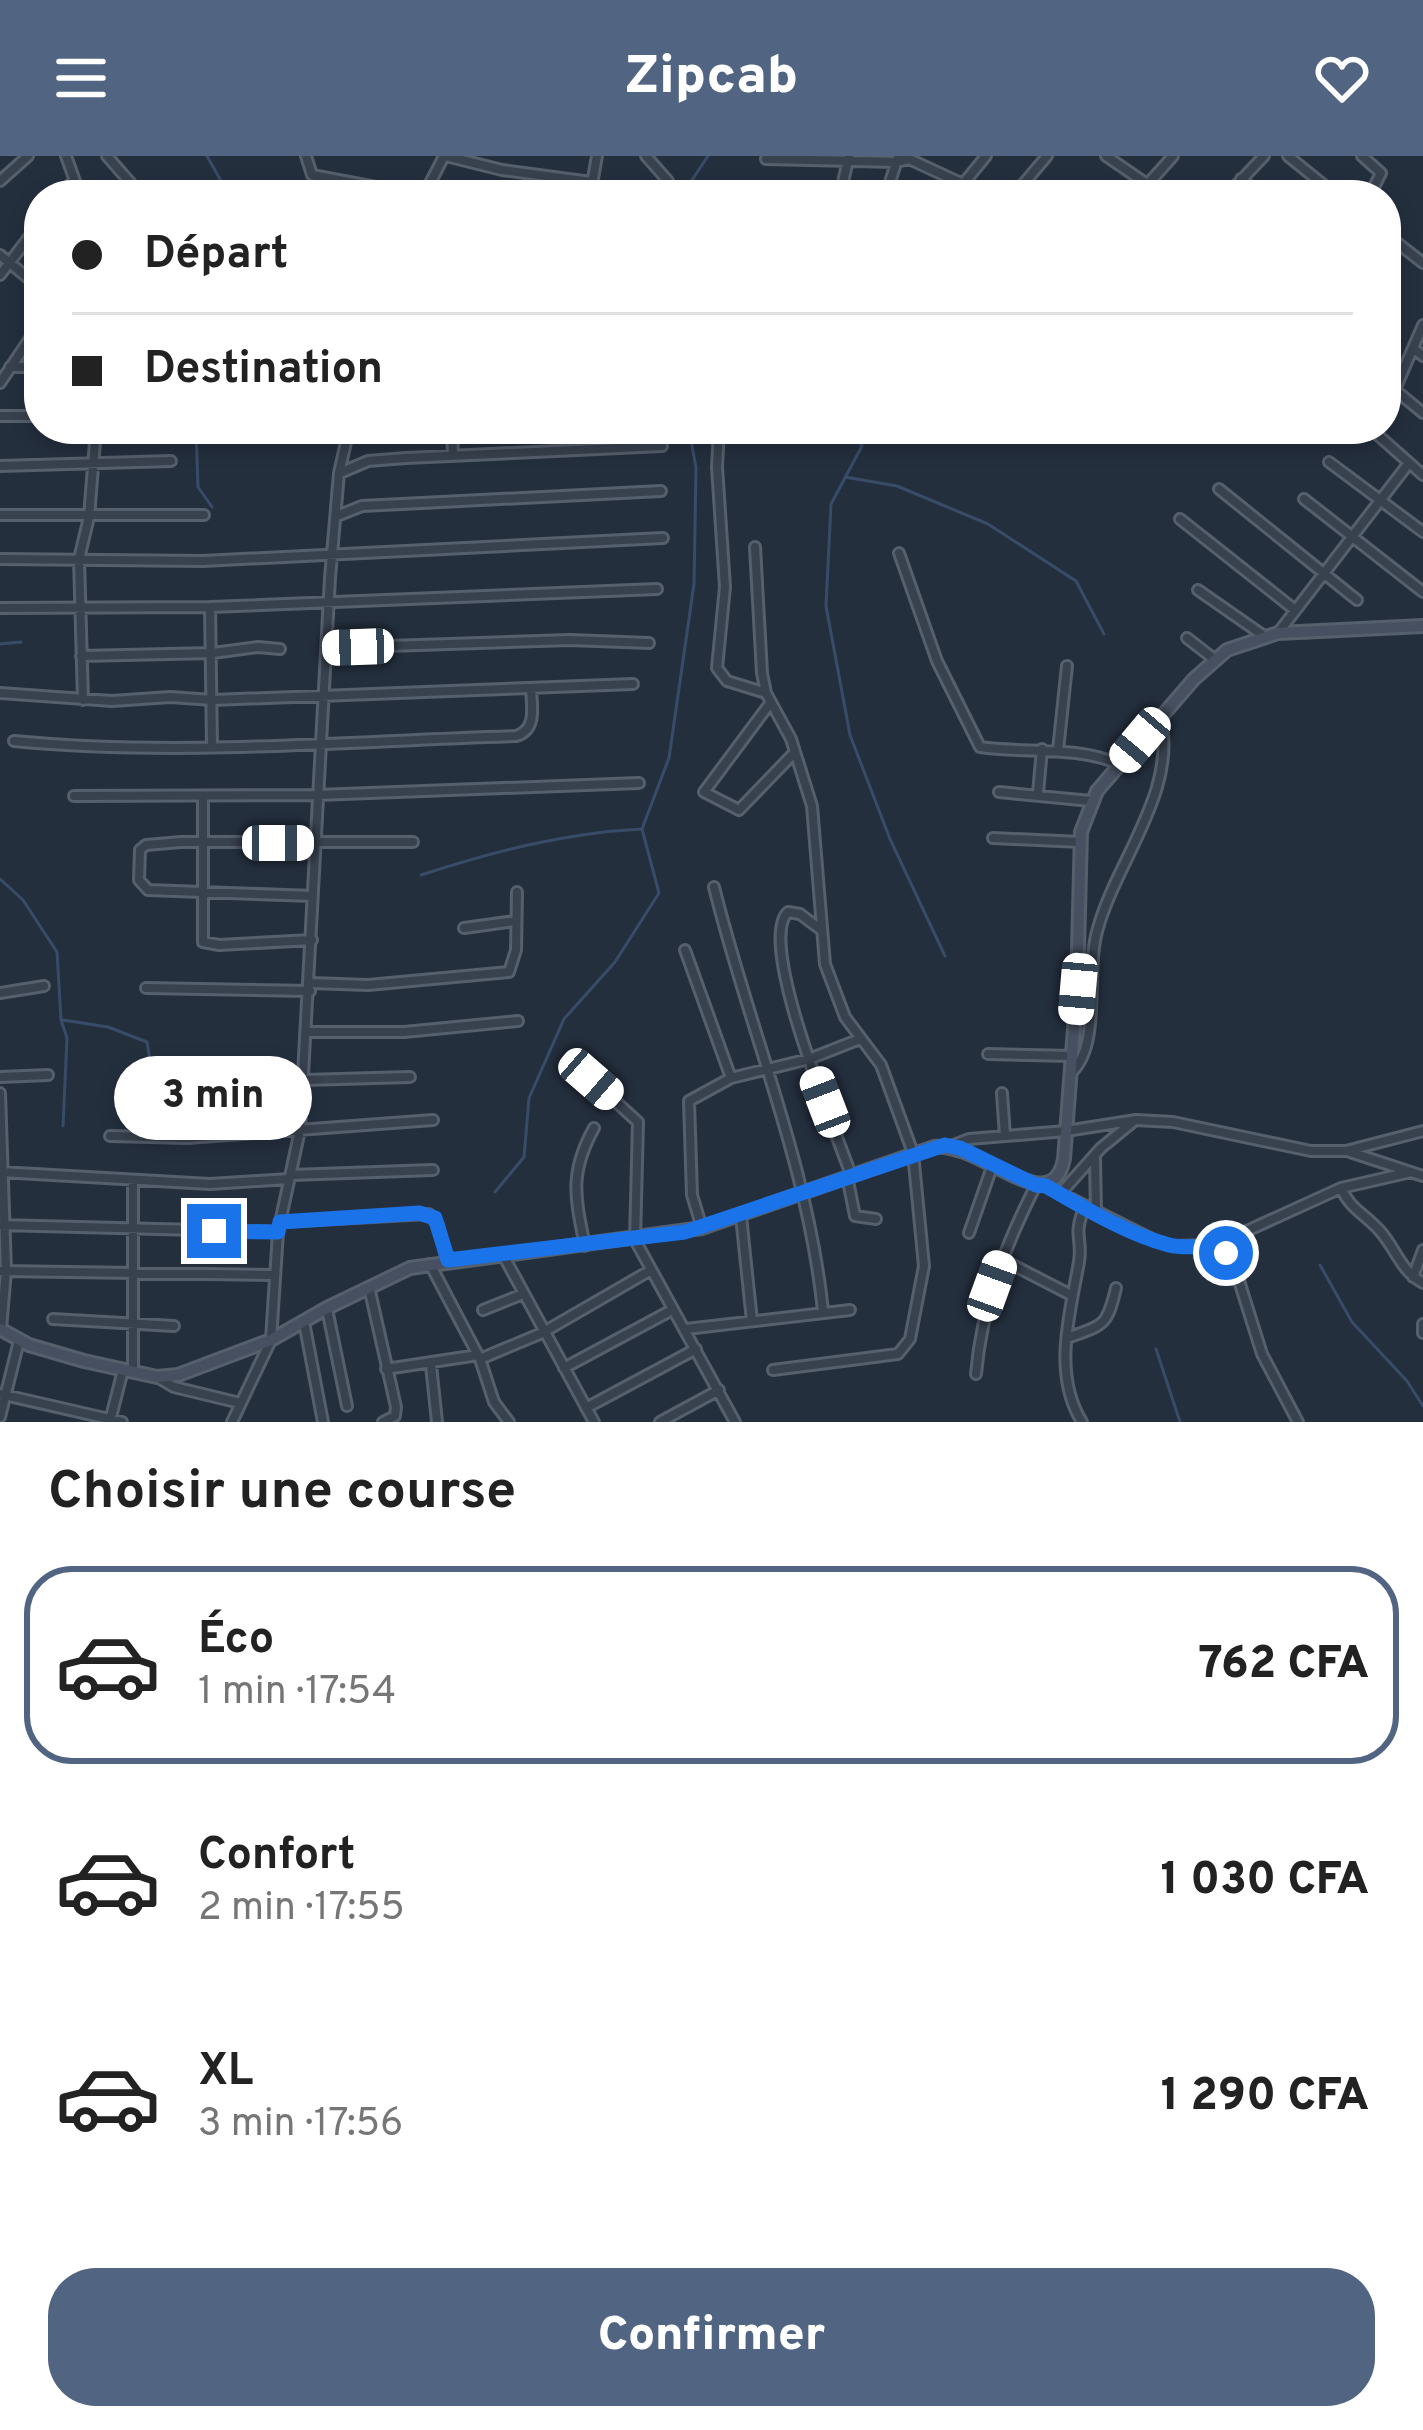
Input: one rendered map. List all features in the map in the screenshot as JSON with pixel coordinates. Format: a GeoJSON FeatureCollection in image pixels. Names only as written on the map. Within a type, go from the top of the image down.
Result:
{"type":"FeatureCollection","features":[{"type":"Feature","properties":{"kind":"street"},"geometry":{"type":"LineString","coordinates":[[0,181],[28,156]]}},
{"type":"Feature","properties":{"kind":"street"},"geometry":{"type":"LineString","coordinates":[[107,156],[128,180]]}},
{"type":"Feature","properties":{"kind":"street"},"geometry":{"type":"LineString","coordinates":[[305,156],[312,175],[350,180]]}},
{"type":"Feature","properties":{"kind":"street"},"geometry":{"type":"LineString","coordinates":[[445,156],[576,180]]}},
{"type":"Feature","properties":{"kind":"street"},"geometry":{"type":"LineString","coordinates":[[646,156],[666,180]]}},
{"type":"Feature","properties":{"kind":"street"},"geometry":{"type":"LineString","coordinates":[[966,180],[986,156]]}},
{"type":"Feature","properties":{"kind":"street"},"geometry":{"type":"LineString","coordinates":[[1027,180],[1047,156]]}},
{"type":"Feature","properties":{"kind":"street"},"geometry":{"type":"LineString","coordinates":[[1106,156],[1142,180]]}},
{"type":"Feature","properties":{"kind":"street"},"geometry":{"type":"LineString","coordinates":[[1152,180],[1174,156]]}},
{"type":"Feature","properties":{"kind":"street"},"geometry":{"type":"LineString","coordinates":[[1241,179],[1264,156]]}},
{"type":"Feature","properties":{"kind":"street"},"geometry":{"type":"LineString","coordinates":[[1288,156],[1318,180]]}},
{"type":"Feature","properties":{"kind":"street"},"geometry":{"type":"LineString","coordinates":[[1362,156],[1376,160]]}},
{"type":"Feature","properties":{"kind":"street"},"geometry":{"type":"LineString","coordinates":[[766,159],[909,159],[954,180]]}},
{"type":"Feature","properties":{"kind":"street"},"geometry":{"type":"LineString","coordinates":[[317,176],[317,180]]}},
{"type":"Feature","properties":{"kind":"street"},"geometry":{"type":"LineString","coordinates":[[0,275],[24,244]]}},
{"type":"Feature","properties":{"kind":"street"},"geometry":{"type":"LineString","coordinates":[[0,255],[24,274]]}},
{"type":"Feature","properties":{"kind":"street"},"geometry":{"type":"LineString","coordinates":[[1401,374],[1423,325]]}},
{"type":"Feature","properties":{"kind":"street"},"geometry":{"type":"LineString","coordinates":[[0,383],[24,346]]}},
{"type":"Feature","properties":{"kind":"street"},"geometry":{"type":"LineString","coordinates":[[1413,348],[1423,356]]}},
{"type":"Feature","properties":{"kind":"street"},"geometry":{"type":"LineString","coordinates":[[9,367],[24,368]]}},
{"type":"Feature","properties":{"kind":"street"},"geometry":{"type":"LineString","coordinates":[[83,700],[79,559],[89,517],[94,444]]}},
{"type":"Feature","properties":{"kind":"street"},"geometry":{"type":"LineString","coordinates":[[232,1422],[271,1340],[272,1275],[300,1130],[332,555],[346,444]]}},
{"type":"Feature","properties":{"kind":"street"},"geometry":{"type":"LineString","coordinates":[[453,444],[453,456]]}},
{"type":"Feature","properties":{"kind":"street"},"geometry":{"type":"LineString","coordinates":[[717,444],[725,587],[717,668],[727,681],[769,697]]}},
{"type":"Feature","properties":{"kind":"street"},"geometry":{"type":"LineString","coordinates":[[1389,444],[1423,475]]}},
{"type":"Feature","properties":{"kind":"street"},"geometry":{"type":"LineString","coordinates":[[339,473],[368,461],[662,446]]}},
{"type":"Feature","properties":{"kind":"street"},"geometry":{"type":"LineString","coordinates":[[0,466],[171,461]]}},
{"type":"Feature","properties":{"kind":"street"},"geometry":{"type":"LineString","coordinates":[[1329,462],[1423,532]]}},
{"type":"Feature","properties":{"kind":"street"},"geometry":{"type":"LineString","coordinates":[[1278,633],[1408,463]]}},
{"type":"Feature","properties":{"kind":"street"},"geometry":{"type":"LineString","coordinates":[[1219,490],[1357,600]]}},
{"type":"Feature","properties":{"kind":"street"},"geometry":{"type":"LineString","coordinates":[[336,516],[362,506],[662,491]]}},
{"type":"Feature","properties":{"kind":"street"},"geometry":{"type":"LineString","coordinates":[[1304,500],[1423,592]]}},
{"type":"Feature","properties":{"kind":"street"},"geometry":{"type":"LineString","coordinates":[[0,515],[204,515]]}},
{"type":"Feature","properties":{"kind":"street"},"geometry":{"type":"LineString","coordinates":[[1180,519],[1295,610]]}},
{"type":"Feature","properties":{"kind":"street"},"geometry":{"type":"LineString","coordinates":[[0,559],[203,561],[663,538]]}},
{"type":"Feature","properties":{"kind":"street"},"geometry":{"type":"LineString","coordinates":[[754,547],[760,655],[769,697],[795,752],[812,806],[825,964],[845,1017],[880,1065],[913,1153],[925,1246],[910,1339],[898,1354],[773,1370]]}},
{"type":"Feature","properties":{"kind":"street"},"geometry":{"type":"LineString","coordinates":[[899,553],[921,623],[975,742],[987,749],[1090,754],[1119,764]]}},
{"type":"Feature","properties":{"kind":"street"},"geometry":{"type":"LineString","coordinates":[[0,608],[210,608],[657,589]]}},
{"type":"Feature","properties":{"kind":"street"},"geometry":{"type":"LineString","coordinates":[[1198,590],[1264,636]]}},
{"type":"Feature","properties":{"kind":"street"},"geometry":{"type":"LineString","coordinates":[[210,608],[212,746]]}},
{"type":"Feature","properties":{"kind":"street"},"geometry":{"type":"LineString","coordinates":[[976,1374],[985,1313],[1001,1259],[1041,1185],[1060,1175],[1071,1073],[1081,842],[1090,801],[1214,659],[1242,643],[1278,633],[1423,626]]}},
{"type":"Feature","properties":{"kind":"street"},"geometry":{"type":"LineString","coordinates":[[1187,638],[1214,659]]}},
{"type":"Feature","properties":{"kind":"street"},"geometry":{"type":"LineString","coordinates":[[326,648],[570,640],[649,643]]}},
{"type":"Feature","properties":{"kind":"street"},"geometry":{"type":"LineString","coordinates":[[81,656],[213,653],[257,647],[280,650]]}},
{"type":"Feature","properties":{"kind":"street"},"geometry":{"type":"LineString","coordinates":[[1058,750],[1067,666]]}},
{"type":"Feature","properties":{"kind":"street"},"geometry":{"type":"LineString","coordinates":[[0,693],[83,700],[213,700],[632,684]]}},
{"type":"Feature","properties":{"kind":"street"},"geometry":{"type":"LineString","coordinates":[[14,741],[127,748],[321,746],[516,736],[531,724],[530,689]]}},
{"type":"Feature","properties":{"kind":"street"},"geometry":{"type":"LineString","coordinates":[[769,697],[704,792],[739,810],[795,752]]}},
{"type":"Feature","properties":{"kind":"street"},"geometry":{"type":"LineString","coordinates":[[1071,1073],[1082,1063],[1088,1040],[1096,932],[1163,767],[1166,740],[1160,716]]}},
{"type":"Feature","properties":{"kind":"street"},"geometry":{"type":"LineString","coordinates":[[1038,794],[1042,749]]}},
{"type":"Feature","properties":{"kind":"street"},"geometry":{"type":"LineString","coordinates":[[74,796],[317,795],[639,783]]}},
{"type":"Feature","properties":{"kind":"street"},"geometry":{"type":"LineString","coordinates":[[999,792],[1090,801]]}},
{"type":"Feature","properties":{"kind":"street"},"geometry":{"type":"LineString","coordinates":[[203,797],[206,944],[312,940]]}},
{"type":"Feature","properties":{"kind":"street"},"geometry":{"type":"LineString","coordinates":[[994,838],[1081,842]]}},
{"type":"Feature","properties":{"kind":"street"},"geometry":{"type":"LineString","coordinates":[[312,896],[148,890],[139,880],[142,846],[336,839],[413,842]]}},
{"type":"Feature","properties":{"kind":"street"},"geometry":{"type":"LineString","coordinates":[[714,887],[724,935],[804,1192],[823,1311]]}},
{"type":"Feature","properties":{"kind":"street"},"geometry":{"type":"LineString","coordinates":[[146,988],[368,985],[509,972],[515,960],[518,892]]}},
{"type":"Feature","properties":{"kind":"street"},"geometry":{"type":"LineString","coordinates":[[821,930],[788,912],[779,922],[782,969],[849,1176],[855,1216],[876,1219]]}},
{"type":"Feature","properties":{"kind":"street"},"geometry":{"type":"LineString","coordinates":[[464,928],[515,921]]}},
{"type":"Feature","properties":{"kind":"street"},"geometry":{"type":"LineString","coordinates":[[685,950],[731,1078]]}},
{"type":"Feature","properties":{"kind":"street"},"geometry":{"type":"LineString","coordinates":[[0,993],[44,986]]}},
{"type":"Feature","properties":{"kind":"street"},"geometry":{"type":"LineString","coordinates":[[308,1032],[404,1032],[518,1021]]}},
{"type":"Feature","properties":{"kind":"street"},"geometry":{"type":"LineString","coordinates":[[701,1228],[692,1195],[689,1100],[731,1078],[809,1059],[860,1039]]}},
{"type":"Feature","properties":{"kind":"street"},"geometry":{"type":"LineString","coordinates":[[988,1054],[1072,1056]]}},
{"type":"Feature","properties":{"kind":"street"},"geometry":{"type":"LineString","coordinates":[[0,1077],[48,1075]]}},
{"type":"Feature","properties":{"kind":"street"},"geometry":{"type":"LineString","coordinates":[[201,1075],[202,1082],[304,1083],[410,1077]]}},
{"type":"Feature","properties":{"kind":"street"},"geometry":{"type":"LineString","coordinates":[[591,1079],[638,1122],[635,1240],[735,1422]]}},
{"type":"Feature","properties":{"kind":"street"},"geometry":{"type":"LineString","coordinates":[[0,1093],[1,1330],[20,1341],[158,1377],[210,1366],[271,1340],[369,1286],[430,1262],[635,1240],[701,1228],[913,1153],[969,1139],[1136,1120],[1190,1125],[1311,1151],[1346,1151],[1423,1131]]}},
{"type":"Feature","properties":{"kind":"street"},"geometry":{"type":"LineString","coordinates":[[1002,1093],[1005,1136]]}},
{"type":"Feature","properties":{"kind":"street"},"geometry":{"type":"LineString","coordinates":[[110,1136],[188,1138],[433,1120]]}},
{"type":"Feature","properties":{"kind":"street"},"geometry":{"type":"LineString","coordinates":[[1060,1194],[1109,1141],[1136,1120]]}},
{"type":"Feature","properties":{"kind":"street"},"geometry":{"type":"LineString","coordinates":[[585,1246],[575,1179],[579,1156],[594,1128]]}},
{"type":"Feature","properties":{"kind":"street"},"geometry":{"type":"LineString","coordinates":[[951,1146],[1172,1246],[1215,1246],[1341,1188],[1411,1172]]}},
{"type":"Feature","properties":{"kind":"street"},"geometry":{"type":"LineString","coordinates":[[1346,1151],[1423,1176]]}},
{"type":"Feature","properties":{"kind":"street"},"geometry":{"type":"LineString","coordinates":[[1095,1158],[1096,1212]]}},
{"type":"Feature","properties":{"kind":"street"},"geometry":{"type":"LineString","coordinates":[[969,1233],[993,1164]]}},
{"type":"Feature","properties":{"kind":"street"},"geometry":{"type":"LineString","coordinates":[[2,1172],[210,1184],[433,1170]]}},
{"type":"Feature","properties":{"kind":"street"},"geometry":{"type":"LineString","coordinates":[[110,1421],[128,1372],[135,1323],[133,1181]]}},
{"type":"Feature","properties":{"kind":"street"},"geometry":{"type":"LineString","coordinates":[[1341,1188],[1348,1203],[1381,1232],[1403,1268],[1423,1283]]}},
{"type":"Feature","properties":{"kind":"street"},"geometry":{"type":"LineString","coordinates":[[1082,1422],[1067,1387],[1067,1338],[1080,1256],[1076,1227],[1085,1207]]}},
{"type":"Feature","properties":{"kind":"street"},"geometry":{"type":"LineString","coordinates":[[2,1225],[279,1227],[429,1214],[435,1218],[448,1260]]}},
{"type":"Feature","properties":{"kind":"street"},"geometry":{"type":"LineString","coordinates":[[741,1216],[752,1321]]}},
{"type":"Feature","properties":{"kind":"street"},"geometry":{"type":"LineString","coordinates":[[1215,1246],[1235,1268],[1262,1354],[1298,1422]]}},
{"type":"Feature","properties":{"kind":"street"},"geometry":{"type":"LineString","coordinates":[[1413,1277],[1423,1250]]}},
{"type":"Feature","properties":{"kind":"street"},"geometry":{"type":"LineString","coordinates":[[503,1255],[594,1422]]}},
{"type":"Feature","properties":{"kind":"street"},"geometry":{"type":"LineString","coordinates":[[1001,1259],[1071,1295]]}},
{"type":"Feature","properties":{"kind":"street"},"geometry":{"type":"LineString","coordinates":[[430,1262],[479,1357],[497,1422]]}},
{"type":"Feature","properties":{"kind":"street"},"geometry":{"type":"LineString","coordinates":[[386,1370],[479,1357],[542,1333],[651,1270]]}},
{"type":"Feature","properties":{"kind":"street"},"geometry":{"type":"LineString","coordinates":[[3,1271],[272,1275]]}},
{"type":"Feature","properties":{"kind":"street"},"geometry":{"type":"LineString","coordinates":[[369,1286],[396,1412],[382,1422]]}},
{"type":"Feature","properties":{"kind":"street"},"geometry":{"type":"LineString","coordinates":[[1067,1338],[1109,1319],[1116,1288]]}},
{"type":"Feature","properties":{"kind":"street"},"geometry":{"type":"LineString","coordinates":[[483,1310],[523,1294]]}},
{"type":"Feature","properties":{"kind":"street"},"geometry":{"type":"LineString","coordinates":[[327,1308],[347,1406]]}},
{"type":"Feature","properties":{"kind":"street"},"geometry":{"type":"LineString","coordinates":[[564,1368],[673,1310]]}},
{"type":"Feature","properties":{"kind":"street"},"geometry":{"type":"LineString","coordinates":[[686,1329],[850,1310]]}},
{"type":"Feature","properties":{"kind":"street"},"geometry":{"type":"LineString","coordinates":[[53,1319],[174,1326]]}},
{"type":"Feature","properties":{"kind":"street"},"geometry":{"type":"LineString","coordinates":[[303,1321],[323,1422]]}},
{"type":"Feature","properties":{"kind":"street"},"geometry":{"type":"LineString","coordinates":[[0,1418],[20,1341]]}},
{"type":"Feature","properties":{"kind":"street"},"geometry":{"type":"LineString","coordinates":[[586,1408],[696,1349]]}},
{"type":"Feature","properties":{"kind":"street"},"geometry":{"type":"LineString","coordinates":[[430,1365],[437,1422]]}},
{"type":"Feature","properties":{"kind":"street"},"geometry":{"type":"LineString","coordinates":[[158,1377],[174,1387],[240,1403]]}},
{"type":"Feature","properties":{"kind":"street"},"geometry":{"type":"LineString","coordinates":[[660,1422],[719,1390]]}},
{"type":"Feature","properties":{"kind":"street"},"geometry":{"type":"LineString","coordinates":[[3,1395],[122,1422]]}},
{"type":"Feature","properties":{"kind":"street"},"geometry":{"type":"LineString","coordinates":[[494,1402],[509,1422]]}},
{"type":"Feature","properties":{"kind":"waterway"},"geometry":{"type":"LineString","coordinates":[[207,156],[221,180]]}},
{"type":"Feature","properties":{"kind":"waterway"},"geometry":{"type":"LineString","coordinates":[[692,180],[708,156]]}},
{"type":"Feature","properties":{"kind":"waterway"},"geometry":{"type":"LineString","coordinates":[[197,444],[198,487],[212,507]]}},
{"type":"Feature","properties":{"kind":"waterway"},"geometry":{"type":"LineString","coordinates":[[495,1192],[524,1157],[529,1098],[564,1019],[615,962],[659,893],[642,829],[669,758],[694,584],[696,468],[692,444]]}},
{"type":"Feature","properties":{"kind":"waterway"},"geometry":{"type":"LineString","coordinates":[[860,444],[831,504],[826,606],[850,735],[890,839],[945,956]]}},
{"type":"Feature","properties":{"kind":"waterway"},"geometry":{"type":"LineString","coordinates":[[845,477],[897,486],[988,524],[1076,581],[1104,634]]}},
{"type":"Feature","properties":{"kind":"waterway"},"geometry":{"type":"LineString","coordinates":[[0,644],[21,642]]}},
{"type":"Feature","properties":{"kind":"waterway"},"geometry":{"type":"LineString","coordinates":[[421,875],[530,844],[642,829]]}},
{"type":"Feature","properties":{"kind":"waterway"},"geometry":{"type":"LineString","coordinates":[[0,879],[23,900],[57,952],[61,1020],[67,1038],[63,1126]]}},
{"type":"Feature","properties":{"kind":"waterway"},"geometry":{"type":"LineString","coordinates":[[63,1020],[108,1027],[147,1042],[160,1120]]}},
{"type":"Feature","properties":{"kind":"waterway"},"geometry":{"type":"LineString","coordinates":[[1320,1265],[1352,1322],[1407,1381],[1423,1406]]}},
{"type":"Feature","properties":{"kind":"waterway"},"geometry":{"type":"LineString","coordinates":[[1156,1349],[1180,1422]]}},
{"type":"Feature","properties":{"kind":"route"},"geometry":{"type":"LineString","coordinates":[[214,1231],[278,1232],[280,1222],[419,1213],[435,1218],[448,1260],[585,1246],[701,1228],[945,1145],[1046,1186],[1152,1239],[1172,1246],[1215,1246],[1226,1253]]}}]}
